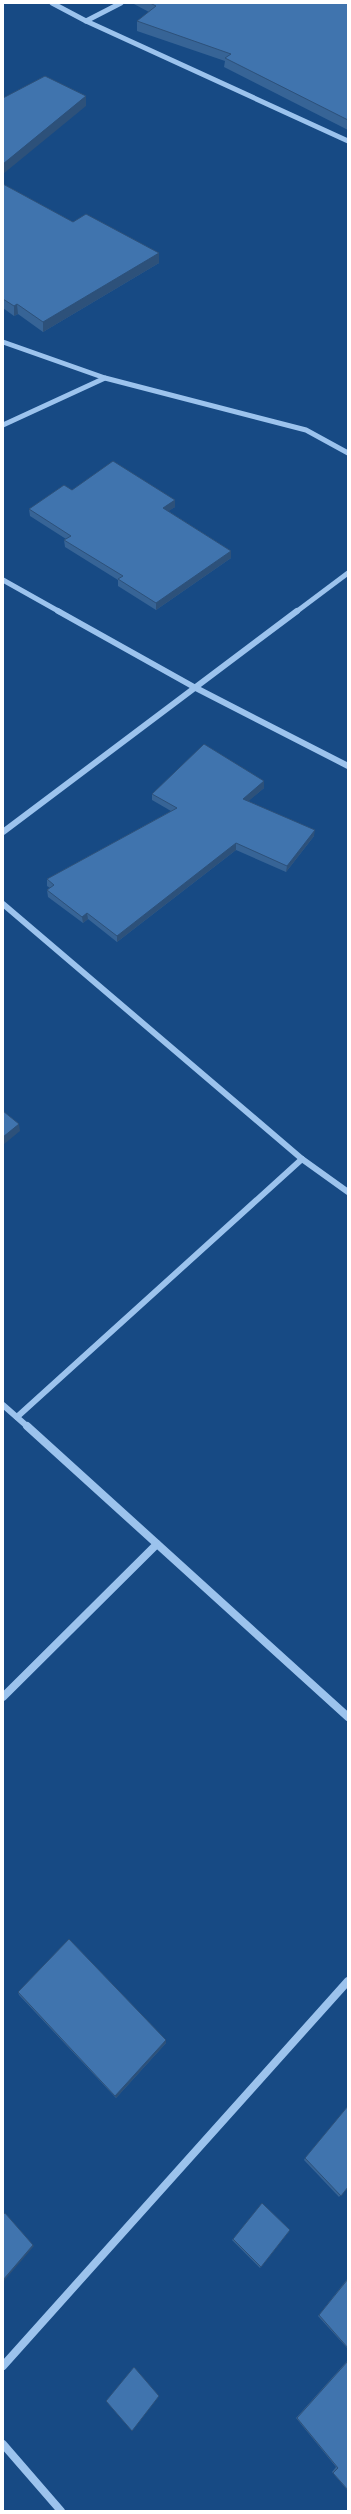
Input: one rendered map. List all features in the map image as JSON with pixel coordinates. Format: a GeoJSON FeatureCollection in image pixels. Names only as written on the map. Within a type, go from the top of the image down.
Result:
{"type":"FeatureCollection","features":[{"type":"Feature","properties":{"kind":"street"},"geometry":{"type":"LineString","coordinates":[[52,3],[86,21],[348,141]]}},
{"type":"Feature","properties":{"kind":"street"},"geometry":{"type":"LineString","coordinates":[[86,21],[121,3]]}},
{"type":"Feature","properties":{"kind":"street"},"geometry":{"type":"LineString","coordinates":[[3,342],[104,378],[306,430],[348,453]]}},
{"type":"Feature","properties":{"kind":"street"},"geometry":{"type":"LineString","coordinates":[[3,425],[104,378]]}},
{"type":"Feature","properties":{"kind":"street"},"geometry":{"type":"LineString","coordinates":[[3,832],[194,687],[348,573]]}},
{"type":"Feature","properties":{"kind":"street"},"geometry":{"type":"LineString","coordinates":[[3,580],[194,687],[348,766]]}},
{"type":"Feature","properties":{"kind":"street"},"geometry":{"type":"LineString","coordinates":[[3,904],[302,1159],[348,1192]]}},
{"type":"Feature","properties":{"kind":"street"},"geometry":{"type":"LineString","coordinates":[[17,1417],[302,1159]]}},
{"type":"Feature","properties":{"kind":"street"},"geometry":{"type":"LineString","coordinates":[[3,1405],[348,1717]]}},
{"type":"Feature","properties":{"kind":"street"},"geometry":{"type":"LineString","coordinates":[[3,1697],[157,1544]]}},
{"type":"Feature","properties":{"kind":"street"},"geometry":{"type":"LineString","coordinates":[[3,2366],[348,1981]]}},
{"type":"Feature","properties":{"kind":"street"},"geometry":{"type":"LineString","coordinates":[[3,2444],[61,2511]]}},
{"type":"Feature","properties":{"kind":"building"},"geometry":{"type":"Polygon","coordinates":[[[150,3],[348,3],[348,120],[225,58],[231,54],[137,21],[156,6],[150,3]]]}},
{"type":"Feature","properties":{"kind":"building"},"geometry":{"type":"Polygon","coordinates":[[[45,76],[86,96],[3,164],[3,98],[45,76]]]}},
{"type":"Feature","properties":{"kind":"building"},"geometry":{"type":"Polygon","coordinates":[[[3,184],[73,222],[86,214],[159,253],[43,322],[17,304],[14,306],[3,299],[3,184]]]}},
{"type":"Feature","properties":{"kind":"building"},"geometry":{"type":"Polygon","coordinates":[[[113,461],[175,500],[163,508],[231,551],[156,603],[118,579],[123,576],[64,540],[71,536],[29,509],[64,485],[72,490],[113,461]]]}},
{"type":"Feature","properties":{"kind":"building"},"geometry":{"type":"Polygon","coordinates":[[[204,744],[264,781],[243,799],[315,830],[287,866],[236,843],[117,936],[87,913],[82,917],[47,890],[54,885],[47,879],[177,808],[152,794],[204,744]]]}},
{"type":"Feature","properties":{"kind":"building"},"geometry":{"type":"Polygon","coordinates":[[[3,1111],[19,1124],[3,1137],[3,1111]]]}},
{"type":"Feature","properties":{"kind":"building"},"geometry":{"type":"Polygon","coordinates":[[[69,1939],[166,2040],[115,2096],[18,1992],[69,1939]]]}},
{"type":"Feature","properties":{"kind":"building"},"geometry":{"type":"Polygon","coordinates":[[[348,2106],[348,2187],[341,2196],[305,2158],[348,2106]]]}},
{"type":"Feature","properties":{"kind":"building"},"geometry":{"type":"Polygon","coordinates":[[[262,2203],[290,2230],[261,2267],[233,2239],[262,2203]]]}},
{"type":"Feature","properties":{"kind":"building"},"geometry":{"type":"Polygon","coordinates":[[[5,2213],[33,2245],[3,2280],[3,2215],[5,2213]]]}},
{"type":"Feature","properties":{"kind":"building"},"geometry":{"type":"Polygon","coordinates":[[[348,2279],[348,2348],[319,2315],[348,2279]]]}},
{"type":"Feature","properties":{"kind":"building"},"geometry":{"type":"Polygon","coordinates":[[[348,2361],[348,2490],[333,2473],[338,2468],[297,2418],[348,2361]]]}},
{"type":"Feature","properties":{"kind":"building"},"geometry":{"type":"Polygon","coordinates":[[[134,2367],[159,2396],[132,2431],[106,2401],[134,2367]]]}}]}
